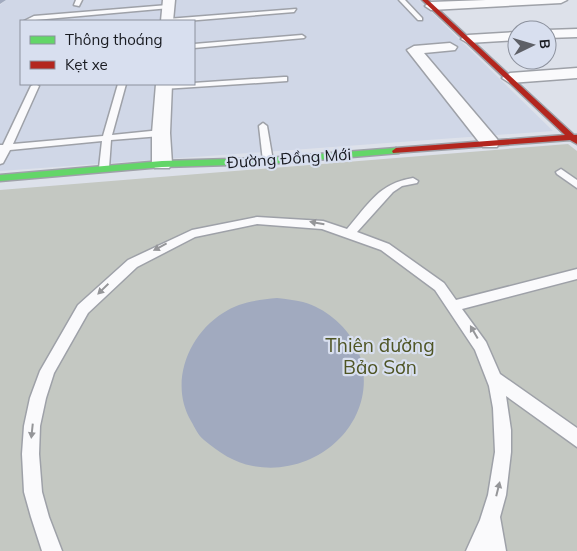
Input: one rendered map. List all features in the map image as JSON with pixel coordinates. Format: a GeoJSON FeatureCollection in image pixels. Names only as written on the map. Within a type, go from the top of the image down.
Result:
{"type":"FeatureCollection","features":[{"type":"Feature","properties":{"kind":"street"},"geometry":{"type":"LineString","coordinates":[[428,3],[561,0]]}},
{"type":"Feature","properties":{"kind":"street"},"geometry":{"type":"LineString","coordinates":[[428,3],[575,139]]}},
{"type":"Feature","properties":{"kind":"street"},"geometry":{"type":"LineString","coordinates":[[167,20],[168,4]]}},
{"type":"Feature","properties":{"kind":"street"},"geometry":{"type":"LineString","coordinates":[[557,34],[577,33]]}},
{"type":"Feature","properties":{"kind":"street"},"geometry":{"type":"LineString","coordinates":[[468,39],[507,37]]}},
{"type":"Feature","properties":{"kind":"street"},"geometry":{"type":"LineString","coordinates":[[450,47],[414,50],[490,143]]}},
{"type":"Feature","properties":{"kind":"street"},"geometry":{"type":"LineString","coordinates":[[510,78],[577,74]]}},
{"type":"Feature","properties":{"kind":"street"},"geometry":{"type":"LineString","coordinates":[[162,164],[161,133],[164,85]]}},
{"type":"Feature","properties":{"kind":"street","name":"Đường Đồng Mới"},"geometry":{"type":"LineString","coordinates":[[0,178],[162,164],[268,161],[490,143],[575,139]]}},
{"type":"Feature","properties":{"kind":"lane"},"geometry":{"type":"LineString","coordinates":[[403,0],[420,19]]}},
{"type":"Feature","properties":{"kind":"lane"},"geometry":{"type":"LineString","coordinates":[[29,20],[168,4]]}},
{"type":"Feature","properties":{"kind":"lane"},"geometry":{"type":"LineString","coordinates":[[179,20],[294,10]]}},
{"type":"Feature","properties":{"kind":"lane"},"geometry":{"type":"LineString","coordinates":[[195,46],[302,37]]}},
{"type":"Feature","properties":{"kind":"lane"},"geometry":{"type":"LineString","coordinates":[[195,83],[284,79]]}},
{"type":"Feature","properties":{"kind":"lane"},"geometry":{"type":"LineString","coordinates":[[104,168],[108,138],[122,85]]}},
{"type":"Feature","properties":{"kind":"lane"},"geometry":{"type":"LineString","coordinates":[[0,161],[3,147],[36,86]]}},
{"type":"Feature","properties":{"kind":"lane"},"geometry":{"type":"LineString","coordinates":[[263,126],[268,161]]}},
{"type":"Feature","properties":{"kind":"lane"},"geometry":{"type":"LineString","coordinates":[[3,147],[161,133]]}},
{"type":"Feature","properties":{"kind":"lane"},"geometry":{"type":"LineString","coordinates":[[561,172],[577,185]]}},
{"type":"Feature","properties":{"kind":"lane"},"geometry":{"type":"LineString","coordinates":[[351,232],[372,208],[380,195],[394,186],[413,181]]}},
{"type":"Feature","properties":{"kind":"lane"},"geometry":{"type":"LineString","coordinates":[[52,551],[39,518],[32,483],[30,449],[34,416],[41,386],[52,358],[82,310],[120,273],[162,246],[183,236],[228,223],[274,219],[319,223],[351,232],[384,246],[405,258],[424,273],[456,305],[474,332],[487,357],[494,378],[502,415],[503,448],[500,482],[491,517],[476,551]]}},
{"type":"Feature","properties":{"kind":"lane"},"geometry":{"type":"LineString","coordinates":[[456,305],[577,274]]}},
{"type":"Feature","properties":{"kind":"lane"},"geometry":{"type":"LineString","coordinates":[[494,378],[554,420],[577,439]]}},
{"type":"Feature","properties":{"kind":"lane"},"geometry":{"type":"LineString","coordinates":[[491,517],[496,551]]}},
{"type":"Feature","properties":{"kind":"shaded area"},"geometry":{"type":"Polygon","coordinates":[[[6,0],[419,0],[553,131],[0,171],[0,5],[6,0]]]}},
{"type":"Feature","properties":{"kind":"shaded area"},"geometry":{"type":"Polygon","coordinates":[[[277,298],[303,302],[319,308],[334,318],[346,330],[355,344],[363,369],[363,394],[356,416],[343,435],[325,451],[303,462],[279,467],[253,466],[227,456],[200,436],[185,406],[182,376],[192,347],[211,322],[236,306],[277,298]]]}},
{"type":"Feature","properties":{"kind":"green space","name":"Thiên đường Bảo Sơn"},"geometry":{"type":"Polygon","coordinates":[[[568,144],[577,151],[577,551],[0,551],[0,190],[568,144]]]}},
{"type":"Feature","properties":{"kind":"traffic: fast"},"geometry":{"type":"LineString","coordinates":[[0,178],[162,164],[268,161],[396,151]]}},
{"type":"Feature","properties":{"kind":"traffic: jam"},"geometry":{"type":"LineString","coordinates":[[425,0],[577,142]]}},
{"type":"Feature","properties":{"kind":"traffic: jam"},"geometry":{"type":"LineString","coordinates":[[396,151],[577,137]]}}]}
